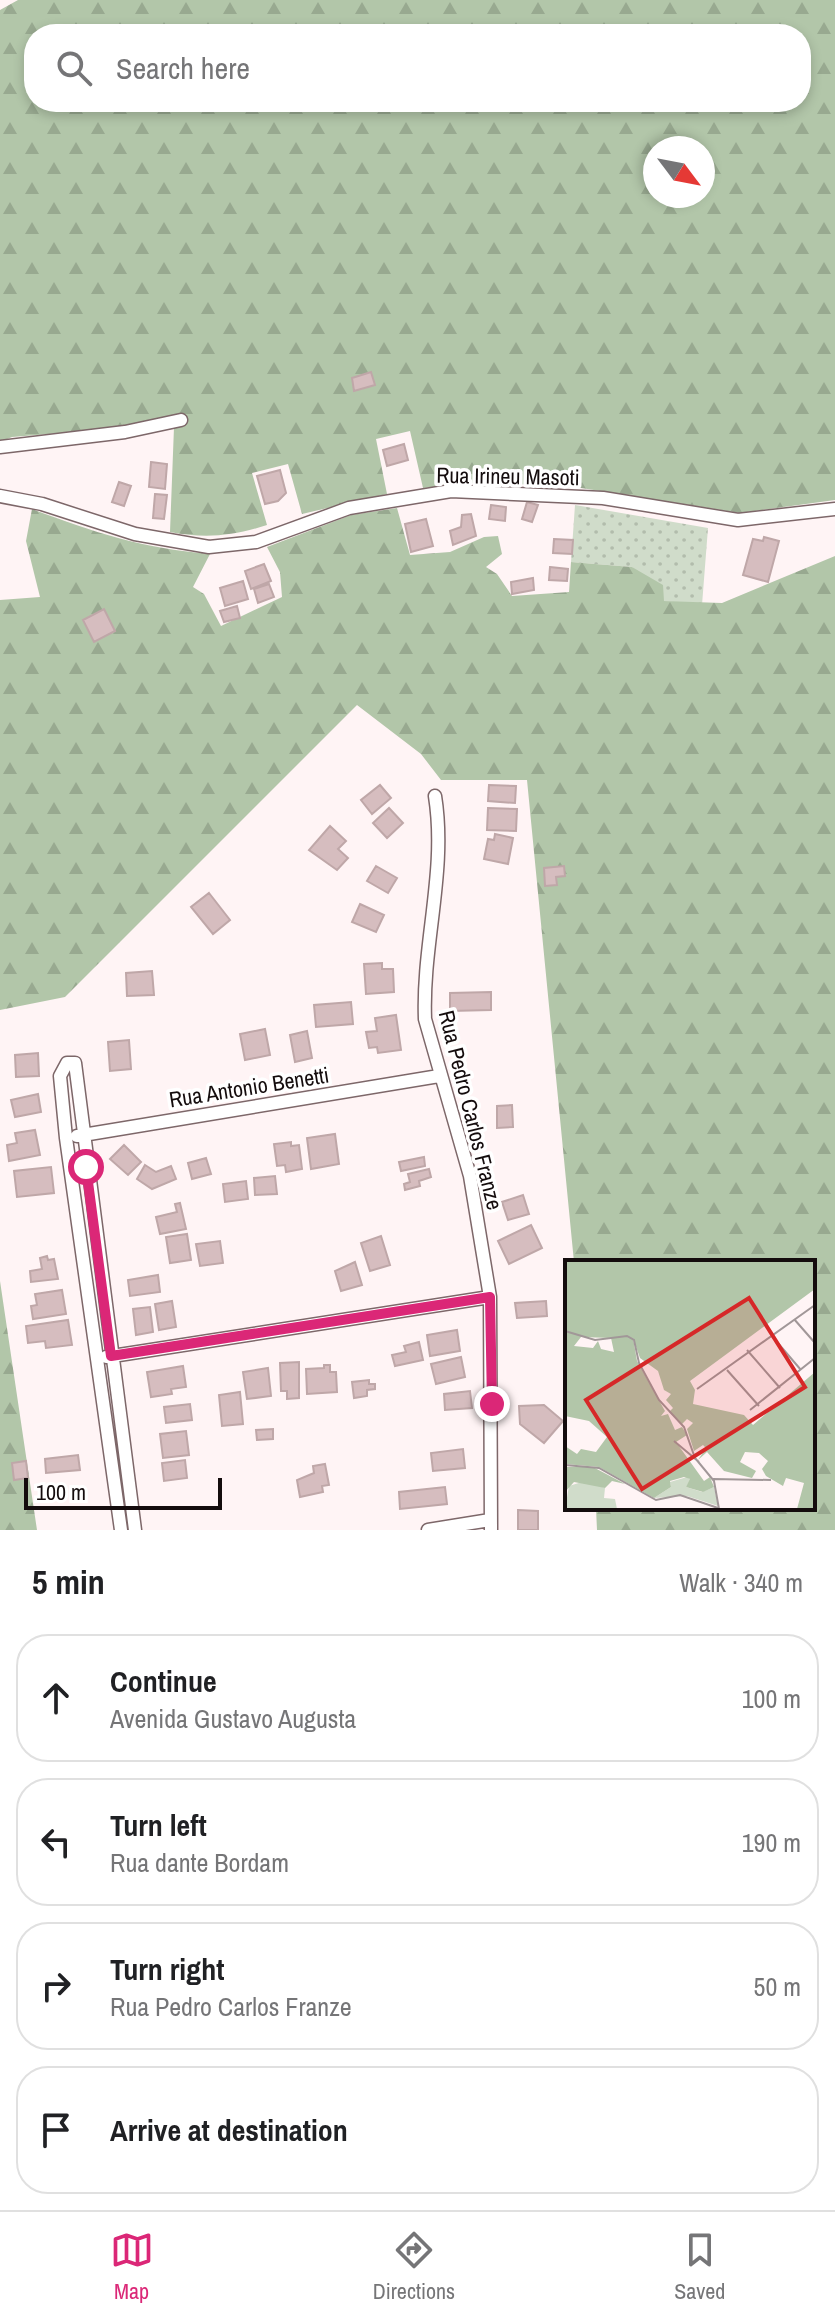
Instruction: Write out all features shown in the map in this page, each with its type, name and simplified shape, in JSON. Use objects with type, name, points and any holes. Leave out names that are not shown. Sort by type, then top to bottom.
[{"type":"street","points":[[0,447],[125,432],[181,420]]},
{"type":"street","name":"Rua Irineu Masoti","points":[[0,496],[42,504],[135,534],[209,547],[256,542],[349,508],[451,491],[603,498],[738,520],[835,509]]},
{"type":"street","name":"Rua Pedro Carlos Franze","points":[[435,796],[441,831],[435,915],[424,994],[425,1019],[470,1176],[490,1297],[490,1525]]},
{"type":"street","points":[[121,1530],[94,1359],[66,1138],[60,1076],[67,1063],[75,1063],[135,1530]]},
{"type":"street","name":"Rua Antonio Benetti","points":[[66,1138],[439,1076]]},
{"type":"street","points":[[94,1359],[490,1297]]},
{"type":"street","points":[[428,1530],[490,1525]]},
{"type":"green space","points":[[18,0],[835,0],[835,500],[740,513],[581,488],[483,482],[423,488],[410,431],[376,439],[387,494],[302,514],[288,464],[252,473],[267,525],[243,532],[208,536],[170,532],[174,427],[184,425],[182,414],[111,429],[12,437],[0,442],[0,10]]},
{"type":"green space","points":[[575,505],[708,528],[702,605],[664,601],[632,567],[571,562]]},
{"type":"green space","points":[[397,508],[410,555],[450,552],[484,537],[498,536],[502,554],[486,567],[497,574],[512,596],[569,592],[571,562],[632,567],[663,585],[664,601],[722,603],[835,556],[835,1530],[597,1530],[596,1510],[815,1510],[815,1260],[574,1260],[527,780],[441,780],[421,754],[357,705],[65,997],[0,1010],[0,600],[40,597],[26,541],[32,509],[119,538],[162,548],[210,554],[193,587],[204,594],[221,626],[282,597],[280,572],[267,547],[351,515]]},
{"type":"green space","points":[[0,1281],[37,1530],[0,1530]]},
{"type":"building","points":[[371,372],[375,385],[354,391],[352,378]]},
{"type":"building","points":[[404,444],[408,460],[387,466],[383,450]]},
{"type":"building","points":[[151,462],[167,464],[165,489],[149,487]]},
{"type":"building","points":[[280,470],[286,493],[278,501],[265,504],[257,476]]},
{"type":"building","points":[[119,482],[131,486],[124,506],[112,502]]},
{"type":"building","points":[[155,494],[167,495],[164,519],[153,518]]},
{"type":"building","points":[[527,502],[538,505],[532,522],[522,519]]},
{"type":"building","points":[[491,505],[506,507],[505,521],[489,519]]},
{"type":"building","points":[[471,514],[476,536],[453,545],[450,531],[461,527],[462,515]]},
{"type":"building","points":[[426,519],[433,546],[411,552],[405,524]]},
{"type":"building","points":[[764,537],[779,541],[768,582],[743,575],[753,539],[763,541]]},
{"type":"building","points":[[554,539],[573,540],[572,554],[553,553]]},
{"type":"building","points":[[264,564],[271,581],[251,589],[245,571]]},
{"type":"building","points":[[550,567],[568,569],[567,581],[549,580]]},
{"type":"building","points":[[533,578],[534,590],[512,594],[511,582]]},
{"type":"building","points":[[243,581],[248,599],[225,606],[220,588]]},
{"type":"building","points":[[269,584],[274,597],[258,603],[254,589]]},
{"type":"building","points":[[237,606],[240,618],[224,622],[220,611]]},
{"type":"building","points":[[104,609],[115,631],[94,642],[83,620]]},
{"type":"building","points":[[380,785],[391,798],[372,814],[361,800]]},
{"type":"building","points":[[489,785],[516,786],[515,803],[488,801]]},
{"type":"building","points":[[389,808],[403,823],[387,838],[373,823]]},
{"type":"building","points":[[488,808],[517,809],[516,831],[487,830]]},
{"type":"building","points":[[330,826],[346,841],[338,849],[348,858],[337,870],[309,850]]},
{"type":"building","points":[[495,834],[513,838],[508,864],[484,859],[488,839],[494,840]]},
{"type":"building","points":[[376,866],[397,878],[388,893],[367,881]]},
{"type":"building","points":[[564,866],[565,876],[556,877],[557,885],[545,886],[544,868]]},
{"type":"building","points":[[209,893],[230,920],[213,934],[191,907]]},
{"type":"building","points":[[360,904],[384,915],[376,932],[352,922]]},
{"type":"building","points":[[382,963],[382,969],[393,969],[394,992],[366,994],[364,964]]},
{"type":"building","points":[[152,971],[154,995],[127,996],[126,973]]},
{"type":"building","points":[[491,992],[491,1010],[450,1011],[450,993]]},
{"type":"building","points":[[351,1002],[353,1024],[316,1027],[314,1005]]},
{"type":"building","points":[[396,1015],[401,1050],[378,1053],[377,1047],[369,1048],[366,1032],[377,1031],[375,1018]]},
{"type":"building","points":[[265,1029],[270,1055],[245,1060],[240,1034]]},
{"type":"building","points":[[307,1031],[312,1058],[295,1062],[290,1035]]},
{"type":"building","points":[[129,1040],[131,1069],[110,1071],[108,1042]]},
{"type":"building","points":[[38,1053],[39,1076],[16,1077],[15,1055]]},
{"type":"building","points":[[38,1094],[41,1112],[15,1117],[11,1100]]},
{"type":"building","points":[[512,1105],[513,1127],[497,1128],[497,1106]]},
{"type":"building","points":[[35,1130],[40,1155],[9,1161],[7,1145],[17,1143],[15,1133]]},
{"type":"building","points":[[335,1134],[339,1164],[311,1169],[307,1138]]},
{"type":"building","points":[[291,1142],[291,1146],[299,1145],[302,1169],[286,1172],[285,1165],[277,1166],[274,1144]]},
{"type":"building","points":[[124,1145],[141,1162],[128,1175],[110,1159]]},
{"type":"building","points":[[424,1157],[425,1166],[401,1171],[399,1162]]},
{"type":"building","points":[[206,1158],[211,1174],[192,1179],[188,1163]]},
{"type":"building","points":[[145,1165],[156,1172],[171,1166],[176,1179],[152,1189],[137,1179]]},
{"type":"building","points":[[51,1167],[54,1193],[17,1197],[14,1171]]},
{"type":"building","points":[[429,1169],[431,1177],[419,1181],[420,1186],[405,1190],[404,1184],[410,1182],[408,1174]]},
{"type":"building","points":[[275,1176],[277,1194],[255,1195],[254,1178]]},
{"type":"building","points":[[246,1181],[248,1199],[225,1202],[223,1184]]},
{"type":"building","points":[[523,1195],[529,1214],[508,1220],[502,1202]]},
{"type":"building","points":[[180,1203],[186,1229],[160,1234],[156,1217],[177,1212],[175,1204]]},
{"type":"building","points":[[531,1225],[542,1248],[509,1264],[498,1241]]},
{"type":"building","points":[[187,1234],[191,1260],[170,1263],[166,1237]]},
{"type":"building","points":[[381,1236],[390,1265],[370,1271],[361,1243]]},
{"type":"building","points":[[220,1241],[223,1263],[200,1266],[196,1244]]},
{"type":"building","points":[[47,1256],[48,1260],[54,1259],[58,1279],[31,1282],[30,1271],[42,1269],[40,1258]]},
{"type":"building","points":[[355,1262],[362,1285],[341,1291],[335,1271]]},
{"type":"building","points":[[158,1275],[160,1292],[130,1296],[128,1280]]},
{"type":"building","points":[[62,1290],[66,1314],[33,1319],[31,1306],[37,1305],[35,1294]]},
{"type":"building","points":[[172,1301],[176,1327],[159,1330],[155,1304]]},
{"type":"building","points":[[546,1301],[547,1316],[517,1318],[515,1303]]},
{"type":"building","points":[[150,1307],[153,1332],[136,1335],[133,1309]]},
{"type":"building","points":[[68,1320],[72,1345],[46,1348],[45,1341],[28,1343],[26,1326]]},
{"type":"building","points":[[457,1330],[460,1351],[430,1356],[427,1335]]},
{"type":"building","points":[[419,1342],[423,1360],[395,1366],[392,1355],[406,1352],[404,1346]]},
{"type":"building","points":[[461,1357],[465,1377],[436,1384],[431,1364]]},
{"type":"building","points":[[299,1362],[299,1398],[287,1399],[287,1391],[281,1391],[280,1363]]},
{"type":"building","points":[[324,1365],[330,1365],[330,1372],[336,1372],[337,1392],[307,1394],[306,1369],[324,1368]]},
{"type":"building","points":[[183,1366],[186,1387],[171,1389],[172,1394],[151,1397],[147,1372]]},
{"type":"building","points":[[268,1368],[271,1396],[247,1399],[243,1372]]},
{"type":"building","points":[[369,1380],[369,1384],[375,1384],[375,1389],[367,1390],[367,1396],[354,1398],[352,1382]]},
{"type":"building","points":[[470,1391],[472,1408],[445,1410],[444,1394]]},
{"type":"building","points":[[240,1392],[243,1424],[222,1426],[219,1395]]},
{"type":"building","points":[[190,1404],[192,1420],[166,1423],[164,1407]]},
{"type":"building","points":[[544,1405],[563,1421],[544,1443],[520,1424],[519,1406]]},
{"type":"building","points":[[273,1429],[273,1439],[257,1440],[256,1430]]},
{"type":"building","points":[[186,1431],[189,1455],[163,1458],[160,1434]]},
{"type":"building","points":[[463,1449],[465,1468],[433,1471],[431,1453]]},
{"type":"building","points":[[78,1455],[80,1470],[46,1473],[45,1459]]},
{"type":"building","points":[[185,1460],[187,1478],[164,1481],[162,1463]]},
{"type":"building","points":[[26,1461],[28,1478],[14,1480],[12,1463]]},
{"type":"building","points":[[325,1464],[329,1485],[322,1486],[323,1492],[300,1497],[297,1480],[314,1473],[313,1466]]},
{"type":"building","points":[[445,1487],[447,1504],[400,1509],[399,1492]]},
{"type":"building","points":[[518,1510],[538,1511],[538,1530],[518,1530]]},
{"type":"route","points":[[86,1167],[111,1356],[490,1297],[492,1404]]}]
